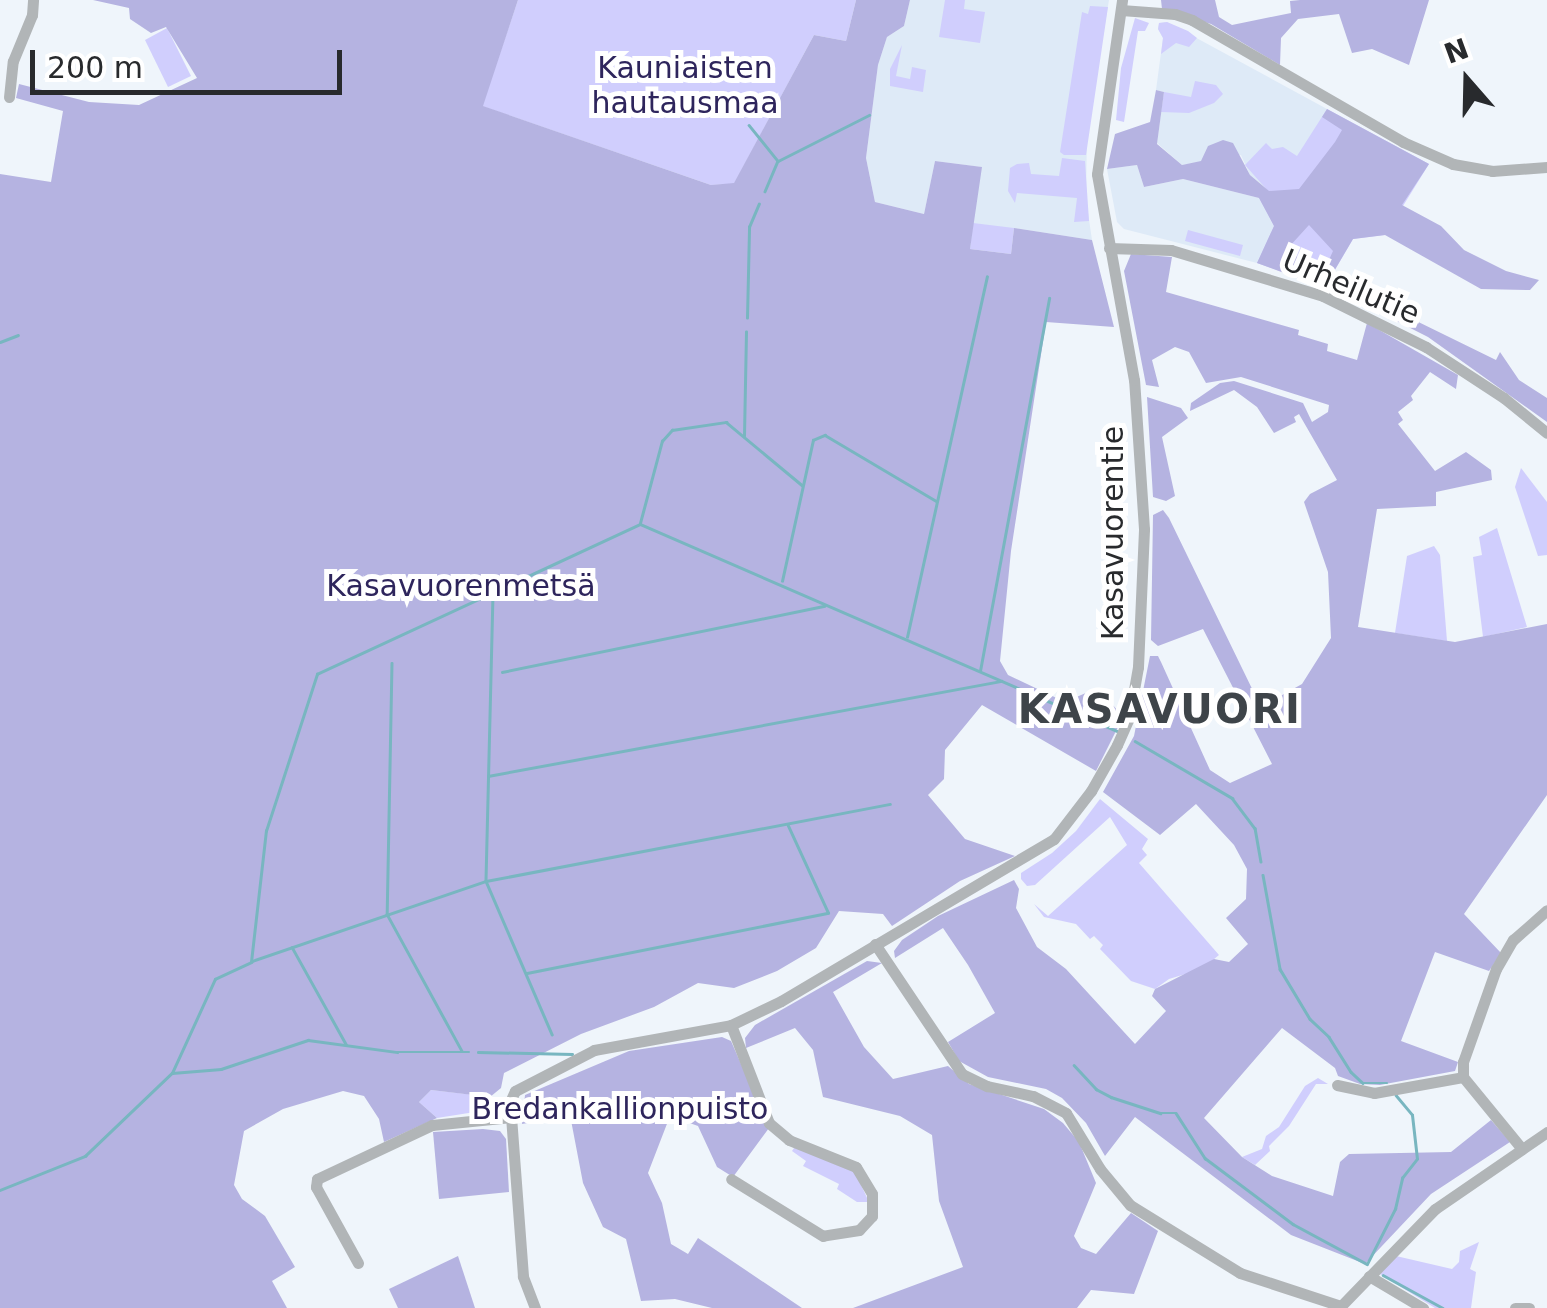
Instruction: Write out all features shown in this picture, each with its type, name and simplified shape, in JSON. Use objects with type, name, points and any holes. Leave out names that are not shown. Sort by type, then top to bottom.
[{"type":"street","points":[[10,97],[14,61],[32,15],[32,0]]},
{"type":"street","points":[[1122,5],[1192,20],[1404,142],[1453,164],[1492,171],[1547,167]]},
{"type":"street","name":"Kasavuorentie","points":[[511,1117],[511,1096],[520,1086],[594,1050],[731,1024],[781,1001],[1054,839],[1091,791],[1129,718],[1138,667],[1142,482],[1134,380],[1098,193],[1098,158],[1122,5]]},
{"type":"street","name":"Urheilutie","points":[[1109,248],[1171,250],[1323,296],[1457,366],[1547,433]]},
{"type":"street","points":[[1462,1077],[1468,1044],[1496,969],[1514,940],[1547,910]]},
{"type":"street","points":[[875,944],[962,1074],[987,1086],[1033,1096],[1066,1114],[1106,1177],[1130,1205],[1240,1273],[1340,1307],[1435,1208],[1547,1132]]},
{"type":"street","points":[[731,1024],[769,1124],[789,1140],[856,1167],[872,1194],[872,1216],[859,1230],[823,1236],[731,1179]]},
{"type":"street","points":[[1338,1085],[1374,1093],[1462,1077]]},
{"type":"street","points":[[1462,1077],[1522,1149]]},
{"type":"street","points":[[358,1263],[316,1187],[317,1179],[432,1125],[511,1117],[523,1276],[535,1308]]},
{"type":"street","points":[[1369,1276],[1423,1308]]},
{"type":"street","points":[[1515,1308],[1530,1308]]},
{"type":"shaded area","points":[[910,0],[1109,0],[1087,133],[1086,199],[1092,240],[1015,228],[969,249],[981,167],[935,161],[924,214],[875,202],[866,158],[878,65],[887,37],[904,26]]},
{"type":"shaded area","points":[[1167,22],[1327,109],[1323,117],[1342,130],[1335,142],[1269,191],[1250,175],[1241,155],[1182,165],[1157,143],[1164,92],[1156,90],[1163,38],[1158,29],[1159,23]]},
{"type":"shaded area","points":[[1137,165],[1144,187],[1183,179],[1259,198],[1274,226],[1257,263],[1124,229],[1117,222],[1107,169]]},
{"type":"green space","name":"Kasavuorenmetsä","points":[[93,0],[518,0],[483,106],[711,185],[734,183],[814,35],[846,41],[856,0],[910,0],[904,26],[887,37],[878,65],[866,158],[875,202],[924,214],[935,161],[982,167],[970,249],[1011,254],[1014,228],[1092,240],[1114,327],[1046,322],[1011,551],[1000,661],[1008,675],[1065,702],[1088,692],[1112,704],[1123,717],[1096,771],[982,705],[945,750],[944,779],[928,795],[965,839],[1015,856],[960,881],[892,926],[883,914],[839,911],[816,948],[777,971],[734,988],[698,983],[654,1007],[581,1034],[504,1073],[501,1088],[490,1097],[431,1090],[419,1102],[437,1118],[384,1142],[379,1119],[364,1096],[343,1091],[283,1109],[244,1131],[234,1185],[242,1199],[265,1216],[295,1267],[272,1281],[287,1308],[0,1308],[0,174],[51,182],[63,111],[16,98],[19,84],[89,102],[139,105],[197,78],[166,27],[151,33],[130,19],[129,8]]},
{"type":"green space","name":"Kauniaisten hautausmaa","points":[[518,0],[856,0],[846,41],[814,35],[734,184],[711,185],[482,106]]},
{"type":"green space","points":[[945,0],[965,0],[964,9],[985,12],[980,43],[939,37]]},
{"type":"green space","points":[[1161,0],[1215,0],[1219,17],[1232,25],[1291,13],[1290,1],[1429,0],[1409,65],[1372,49],[1352,53],[1339,14],[1298,19],[1281,38],[1280,65],[1211,24],[1162,9]]},
{"type":"green space","points":[[1090,6],[1108,7],[1086,155],[1064,155],[1060,152],[1082,12],[1088,14]]},
{"type":"green space","points":[[1135,18],[1149,23],[1145,31],[1138,31],[1124,122],[1116,120],[1121,68]]},
{"type":"green space","points":[[1167,22],[1197,38],[1189,47],[1176,43],[1161,54],[1163,38],[1159,23]]},
{"type":"green space","points":[[167,28],[191,76],[168,87],[145,40]]},
{"type":"green space","points":[[902,45],[896,76],[910,79],[912,67],[926,70],[923,92],[890,86],[890,69]]},
{"type":"green space","points":[[1195,81],[1216,85],[1223,94],[1214,103],[1189,113],[1161,112],[1164,92],[1191,97]]},
{"type":"green space","points":[[1156,90],[1164,92],[1157,144],[1182,165],[1201,161],[1208,146],[1223,140],[1233,143],[1250,175],[1269,191],[1299,189],[1342,130],[1322,117],[1327,109],[1429,164],[1402,205],[1441,226],[1464,250],[1506,271],[1539,280],[1530,290],[1481,289],[1385,235],[1353,239],[1330,278],[1345,286],[1341,294],[1257,263],[1274,226],[1259,198],[1183,179],[1144,187],[1137,165],[1107,169],[1115,134],[1150,122]],"holes":[[[1309,225],[1333,251],[1328,262],[1316,266],[1302,263],[1289,247]]]},
{"type":"green space","points":[[1327,109],[1429,164],[1385,235],[1353,239],[1325,287],[1257,263],[1274,226],[1259,198],[1268,191],[1245,165],[1266,143],[1272,149],[1283,147],[1297,156]]},
{"type":"green space","points":[[1062,158],[1085,161],[1089,221],[1074,222],[1077,198],[1017,193],[1015,203],[1008,191],[1010,168],[1029,163],[1031,174],[1059,176]]},
{"type":"green space","points":[[973,223],[1014,228],[1011,254],[970,249]]},
{"type":"green space","points":[[1188,230],[1243,245],[1240,256],[1185,241]]},
{"type":"green space","points":[[1131,254],[1172,257],[1166,292],[1299,330],[1298,335],[1328,344],[1327,351],[1357,360],[1367,323],[1458,375],[1456,389],[1430,372],[1411,396],[1413,400],[1398,412],[1403,420],[1398,424],[1435,471],[1466,452],[1491,470],[1492,480],[1436,492],[1436,506],[1377,509],[1358,627],[1455,642],[1547,624],[1547,795],[1464,914],[1501,953],[1489,971],[1435,952],[1401,1041],[1458,1062],[1455,1071],[1380,1085],[1360,1084],[1338,1076],[1335,1068],[1282,1028],[1204,1118],[1242,1157],[1272,1176],[1333,1196],[1340,1162],[1349,1154],[1451,1152],[1491,1120],[1510,1142],[1431,1194],[1365,1264],[1291,1235],[1135,1117],[1105,1156],[1086,1123],[1062,1098],[1046,1089],[988,1077],[959,1061],[948,1042],[995,1013],[968,965],[943,928],[895,958],[894,951],[902,940],[938,916],[1014,880],[1019,889],[1016,908],[1037,947],[1066,969],[1135,1044],[1166,1011],[1152,996],[1155,989],[1214,959],[1229,962],[1248,944],[1226,918],[1246,899],[1247,869],[1234,845],[1196,804],[1160,835],[1103,792],[1134,736],[1150,656],[1158,656],[1210,770],[1230,783],[1272,764],[1203,629],[1158,646],[1151,640],[1153,515],[1163,510],[1169,518],[1258,701],[1263,699],[1266,704],[1302,684],[1331,638],[1328,572],[1304,502],[1310,494],[1337,480],[1299,414],[1294,417],[1296,422],[1274,433],[1257,407],[1234,390],[1190,411],[1191,403],[1220,383],[1234,381],[1303,403],[1312,422],[1328,412],[1329,405],[1241,377],[1206,383],[1189,352],[1175,347],[1152,360],[1159,387],[1146,385],[1124,271]]},
{"type":"green space","points":[[1349,288],[1496,360],[1500,352],[1519,380],[1547,398],[1547,422],[1428,337],[1347,296]]},
{"type":"green space","points":[[1147,397],[1181,408],[1188,418],[1162,437],[1175,496],[1166,501],[1153,497]]},
{"type":"green space","points":[[1521,468],[1547,502],[1547,555],[1538,556],[1515,487]]},
{"type":"green space","points":[[1497,528],[1527,627],[1483,637],[1473,557],[1482,555],[1479,537]]},
{"type":"green space","points":[[1434,546],[1440,555],[1447,641],[1395,633],[1407,556]]},
{"type":"green space","points":[[1100,799],[1148,839],[1142,849],[1147,855],[1139,863],[1219,955],[1202,969],[1169,979],[1155,989],[1131,981],[1100,949],[1103,945],[1094,936],[1090,939],[1076,924],[1044,917],[1034,904],[1048,916],[1127,845],[1110,817],[1035,885],[1027,886],[1021,879],[1021,873],[1076,831]]},
{"type":"green space","name":"Bredankallionpuisto","points":[[867,961],[882,963],[833,992],[864,1047],[893,1079],[948,1066],[969,1084],[1044,1109],[1063,1123],[1079,1142],[1096,1183],[1074,1236],[1081,1248],[1096,1254],[1131,1213],[1158,1231],[1134,1294],[1091,1290],[1077,1308],[853,1308],[963,1267],[939,1201],[932,1135],[900,1116],[823,1097],[813,1050],[795,1028],[746,1048],[745,1038],[755,1025]]},
{"type":"green space","name":"Bredankallionpuisto","points":[[722,1037],[731,1041],[769,1128],[733,1177],[717,1167],[698,1126],[670,1116],[648,1173],[662,1203],[671,1244],[688,1254],[698,1238],[802,1308],[712,1308],[675,1299],[641,1301],[626,1239],[603,1227],[583,1183],[570,1115],[522,1124],[525,1095],[629,1051]]},
{"type":"green space","points":[[1318,1078],[1328,1084],[1316,1084],[1289,1126],[1269,1146],[1270,1151],[1255,1165],[1242,1157],[1262,1149],[1266,1136],[1279,1127],[1305,1086]]},
{"type":"green space","points":[[431,1090],[475,1095],[475,1112],[437,1118],[419,1102]]},
{"type":"green space","points":[[500,1131],[506,1139],[509,1192],[439,1199],[433,1132]]},
{"type":"green space","points":[[796,1145],[854,1170],[869,1202],[857,1202],[837,1189],[839,1184],[803,1166],[806,1161],[792,1151]]},
{"type":"green space","points":[[1479,1242],[1470,1269],[1476,1272],[1471,1308],[1435,1308],[1380,1274],[1396,1256],[1452,1269],[1459,1262],[1460,1251]]},
{"type":"green space","points":[[458,1256],[475,1308],[398,1308],[389,1289]]},
{"type":"waterway","points":[[778,161],[869,115]]},
{"type":"waterway","points":[[749,125],[778,161],[765,191]]},
{"type":"waterway","points":[[747,318],[749,227],[759,204]]},
{"type":"waterway","points":[[907,637],[987,277]]},
{"type":"waterway","points":[[980,671],[1049,298]]},
{"type":"waterway","points":[[744,436],[746,332]]},
{"type":"waterway","points":[[0,342],[18,335]]},
{"type":"waterway","points":[[640,523],[662,441],[672,430],[726,422],[802,485]]},
{"type":"waterway","points":[[782,581],[813,440],[825,435],[936,501]]},
{"type":"waterway","points":[[0,1190],[85,1156],[172,1073],[215,979],[251,962],[266,831],[317,674],[640,524],[1117,731]]},
{"type":"waterway","points":[[493,594],[486,881],[552,1034]]},
{"type":"waterway","points":[[502,672],[824,606]]},
{"type":"waterway","points":[[392,663],[387,914],[462,1051]]},
{"type":"waterway","points":[[488,776],[1001,681]]},
{"type":"waterway","points":[[1135,741],[1232,798],[1255,828],[1261,861]]},
{"type":"waterway","points":[[252,961],[486,881],[890,804]]},
{"type":"waterway","points":[[527,973],[828,913],[788,826]]},
{"type":"waterway","points":[[1263,875],[1280,969],[1310,1019],[1329,1037],[1351,1072],[1363,1083],[1387,1083]]},
{"type":"waterway","points":[[292,947],[346,1044]]},
{"type":"waterway","points":[[172,1073],[221,1069],[308,1040],[397,1052],[469,1052]]},
{"type":"waterway","points":[[478,1052],[572,1054]]},
{"type":"waterway","points":[[1074,1065],[1096,1089],[1111,1097],[1160,1113],[1176,1113],[1205,1158],[1293,1224],[1367,1264],[1395,1209],[1402,1178],[1417,1159],[1412,1115],[1396,1096]]},
{"type":"waterway","points":[[1383,1275],[1443,1308]]},
{"type":"district","name":"KASAVUORI","points":[[1160,709]]}]
